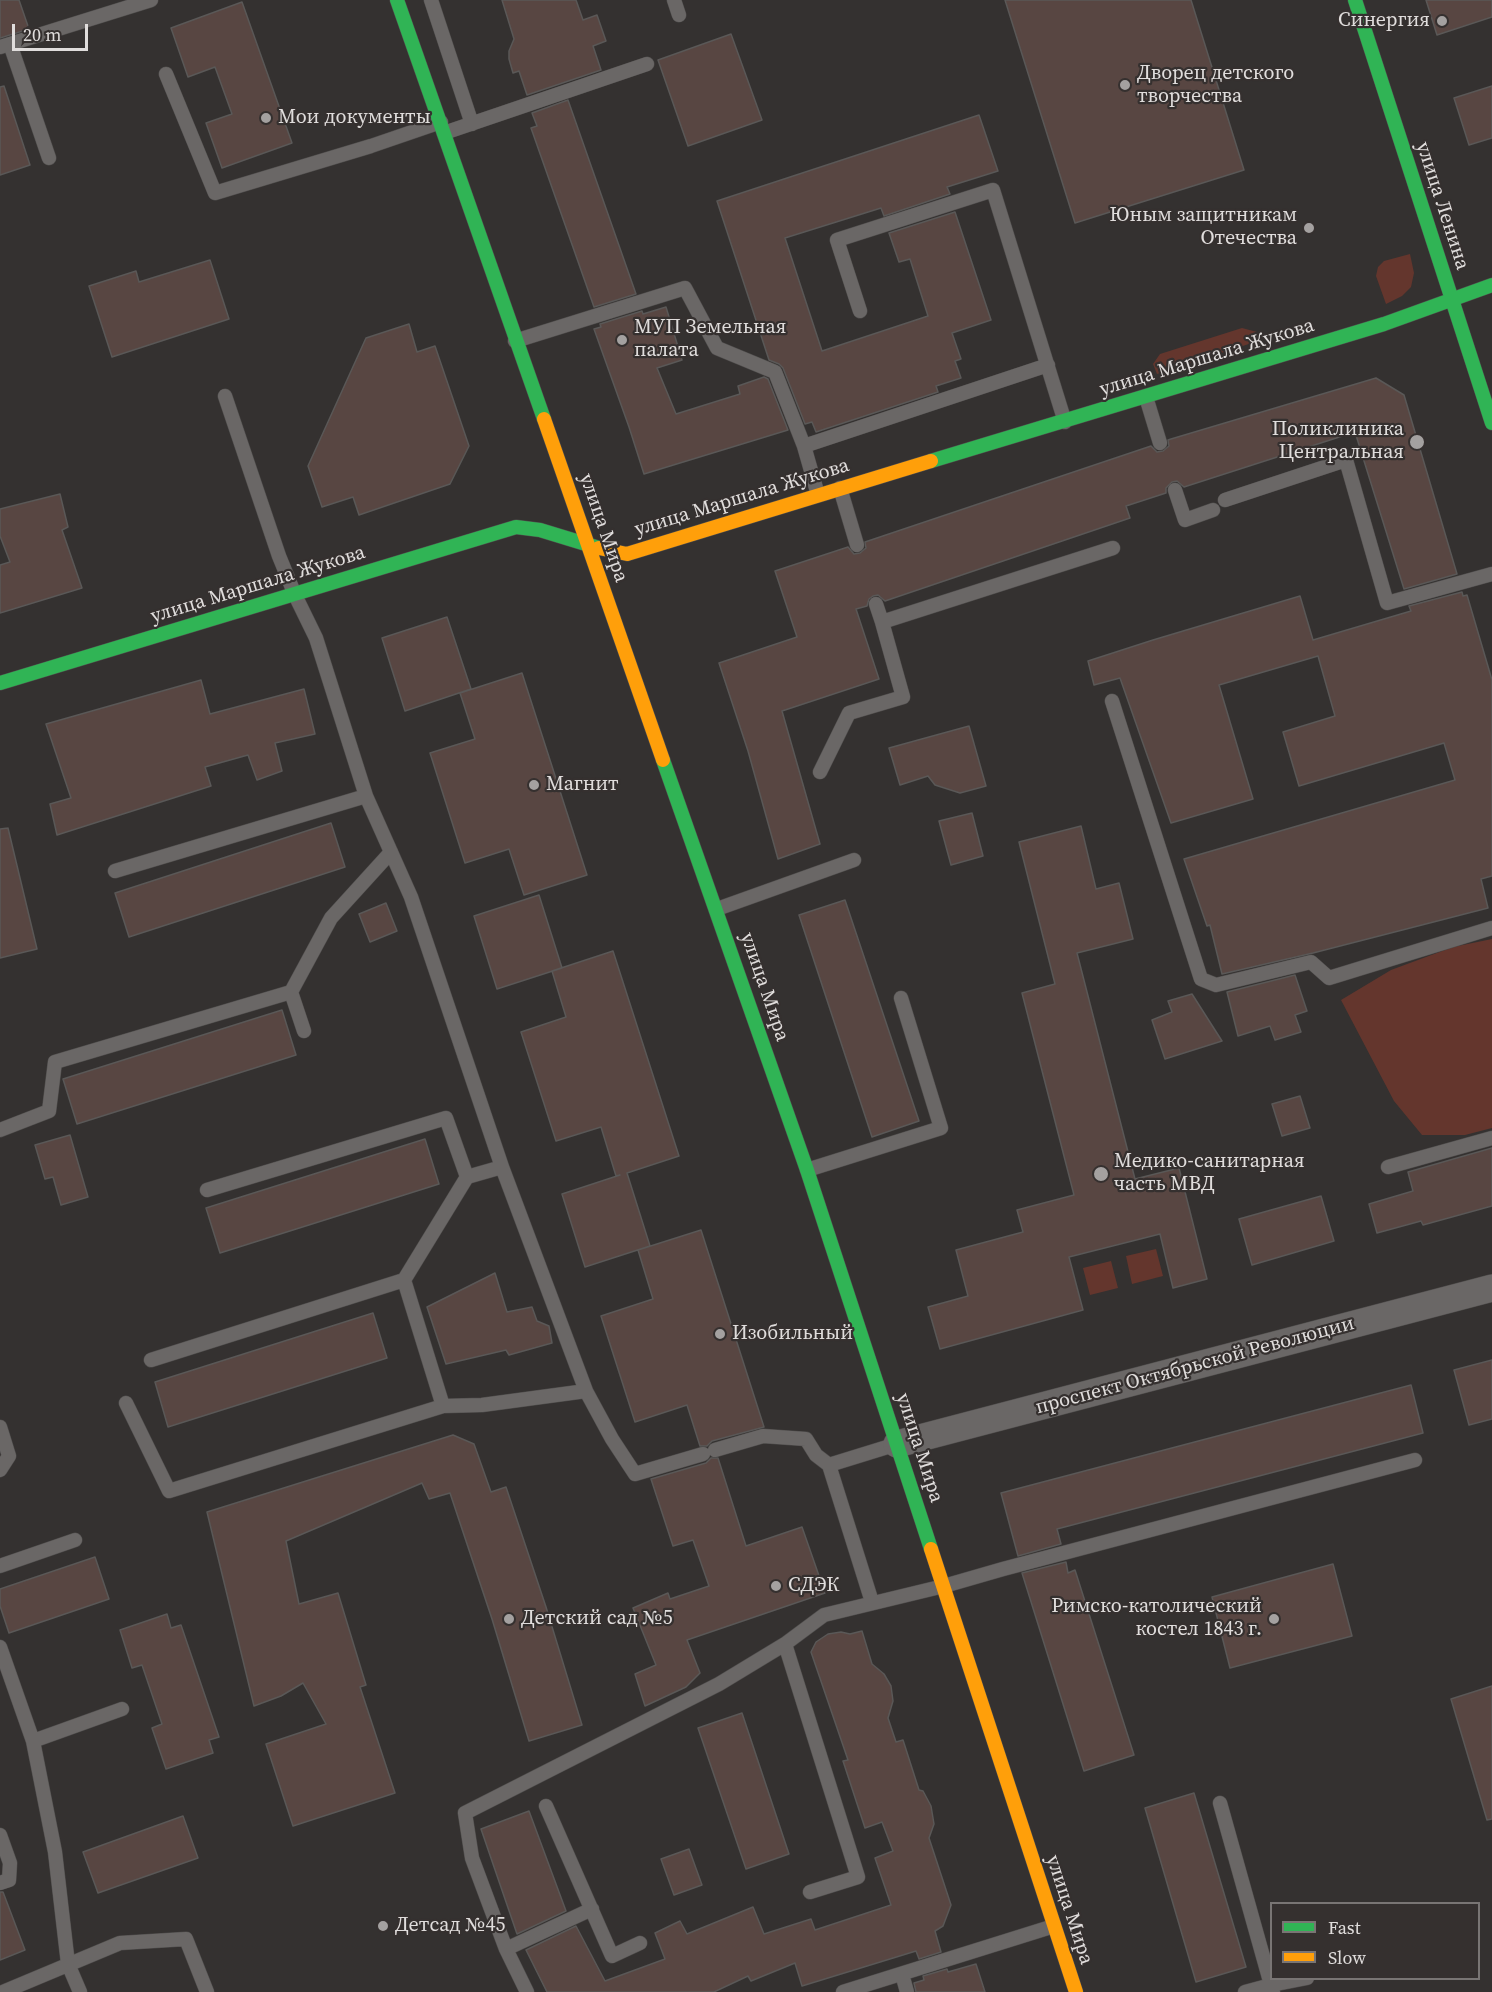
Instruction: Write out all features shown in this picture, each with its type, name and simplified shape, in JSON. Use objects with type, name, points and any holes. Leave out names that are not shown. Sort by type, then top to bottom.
[{"type":"main road","name":"улица Мира","points":[[397,0],[807,1170],[1076,1992]]},
{"type":"main road","name":"улица Ленина","points":[[1355,0],[1492,423]]},
{"type":"main road","name":"улица Маршала Жукова","points":[[0,683],[516,527],[540,530],[627,554],[1372,327],[1492,285]]},
{"type":"street","name":"проспект Октябрьской Революции","points":[[897,1444],[1492,1288]]},
{"type":"lane","points":[[48,158],[5,46],[152,0]]},
{"type":"lane","points":[[431,0],[472,124]]},
{"type":"lane","points":[[674,0],[679,15]]},
{"type":"lane","points":[[166,74],[215,193],[371,146],[442,128],[472,124],[647,64]]},
{"type":"lane","points":[[860,311],[837,240],[993,190],[1065,422]]},
{"type":"lane","points":[[515,341],[685,288],[717,348],[775,372],[804,446],[818,495]]},
{"type":"lane","points":[[804,446],[1048,365]]},
{"type":"lane","points":[[225,396],[279,556],[316,638],[366,796],[411,897],[502,1167],[586,1391],[612,1439],[635,1474],[763,1436],[806,1439],[816,1455],[829,1465],[872,1602]]},
{"type":"lane","points":[[1146,397],[1160,443]]},
{"type":"lane","points":[[1226,500],[1346,460],[1387,603],[1492,574]]},
{"type":"lane","points":[[840,488],[857,545]]},
{"type":"lane","points":[[1175,490],[1185,520],[1213,510]]},
{"type":"lane","points":[[882,622],[1113,548]]},
{"type":"lane","points":[[819,772],[849,713],[903,697],[876,604]]},
{"type":"lane","points":[[1112,700],[1201,979],[1216,985],[1311,962],[1329,978],[1492,928]]},
{"type":"lane","points":[[115,871],[366,796]]},
{"type":"lane","points":[[0,1130],[50,1111],[55,1062],[291,992],[331,918],[391,852]]},
{"type":"lane","points":[[717,909],[854,860]]},
{"type":"lane","points":[[291,992],[304,1031]]},
{"type":"lane","points":[[807,1170],[941,1128],[901,998]]},
{"type":"lane","points":[[207,1190],[446,1118],[467,1177]]},
{"type":"lane","points":[[1388,1167],[1492,1138]]},
{"type":"lane","points":[[150,1360],[404,1280],[467,1177],[502,1167]]},
{"type":"lane","points":[[404,1280],[443,1406]]},
{"type":"lane","points":[[126,1403],[169,1491],[443,1406],[482,1405],[586,1391]]},
{"type":"lane","points":[[0,1427],[9,1456],[0,1470]]},
{"type":"lane","points":[[829,1465],[897,1444]]},
{"type":"lane","points":[[527,1992],[507,1949],[472,1858],[465,1813],[718,1684],[785,1644],[824,1615],[944,1587],[1003,1569],[1415,1460]]},
{"type":"lane","points":[[0,1566],[75,1540]]},
{"type":"lane","points":[[785,1644],[858,1877],[810,1892]]},
{"type":"lane","points":[[0,1647],[33,1741],[56,1852],[68,1964],[80,1992]]},
{"type":"lane","points":[[33,1741],[122,1709]]},
{"type":"lane","points":[[1220,1803],[1272,1988]]},
{"type":"lane","points":[[546,1806],[612,1956],[640,1943]]},
{"type":"lane","points":[[0,1835],[10,1863],[9,1880],[0,1883]]},
{"type":"lane","points":[[507,1949],[592,1909]]},
{"type":"lane","points":[[843,1992],[1054,1926]]},
{"type":"lane","points":[[3,1992],[120,1943],[186,1939],[207,1992]]},
{"type":"lane","points":[[902,1974],[907,1992]]},
{"type":"lane","points":[[1245,1992],[1272,1988],[1300,1980]]},
{"type":"shaded area","points":[[1410,254],[1414,273],[1411,287],[1402,296],[1386,304],[1376,276],[1378,267],[1384,261]]},
{"type":"shaded area","points":[[1242,328],[1257,332],[1261,340],[1157,374],[1153,364],[1160,354]]},
{"type":"shaded area","points":[[1492,939],[1492,1128],[1465,1135],[1422,1135],[1394,1101],[1341,1000],[1391,970],[1453,947]]},
{"type":"shaded area","points":[[1156,1249],[1163,1276],[1132,1284],[1126,1256]]},
{"type":"shaded area","points":[[1111,1261],[1118,1288],[1090,1295],[1083,1268]]},
{"type":"building","points":[[0,0],[19,0],[29,29],[0,38]]},
{"type":"building","points":[[502,0],[576,0],[583,20],[597,15],[606,41],[593,46],[601,70],[527,95],[519,71],[513,73],[509,59],[509,51],[514,39]]},
{"type":"building","name":"Дворец детского творчества","points":[[1005,0],[1191,0],[1244,170],[1075,223]]},
{"type":"building","points":[[1426,0],[1492,0],[1492,17],[1437,35]]},
{"type":"building","points":[[242,2],[292,143],[222,168],[206,123],[232,114],[215,67],[188,77],[171,28]]},
{"type":"building","points":[[731,34],[762,120],[688,146],[658,60]]},
{"type":"building","points":[[4,86],[30,165],[0,175],[0,87]]},
{"type":"building","points":[[1492,86],[1492,138],[1469,145],[1454,98]]},
{"type":"building","points":[[568,100],[636,294],[594,307],[531,128],[537,126],[532,113]]},
{"type":"building","points":[[979,115],[998,171],[947,187],[950,194],[884,216],[881,208],[785,238],[822,351],[928,316],[910,259],[899,262],[889,233],[955,212],[991,320],[952,333],[961,359],[955,361],[961,378],[936,386],[938,392],[816,432],[812,422],[805,424],[783,368],[769,360],[717,201]]},
{"type":"building","points":[[210,260],[229,319],[112,357],[89,286],[136,271],[139,282]]},
{"type":"building","points":[[666,307],[682,360],[657,368],[676,414],[740,394],[738,386],[764,377],[768,379],[788,430],[644,474],[594,329],[601,327],[600,324],[642,311],[643,314]]},
{"type":"building","points":[[409,324],[417,352],[435,346],[469,446],[450,484],[359,515],[353,497],[322,507],[308,466],[366,338]]},
{"type":"building","points":[[1376,378],[1404,395],[1457,574],[1404,589],[1355,432],[1184,487],[1177,481],[1172,482],[1166,488],[1166,493],[1126,506],[1130,518],[885,601],[878,595],[873,596],[869,599],[867,606],[856,609],[879,679],[782,711],[820,844],[778,859],[748,751],[719,663],[797,637],[775,571],[848,547],[854,554],[860,553],[866,548],[865,542],[1151,446],[1157,452],[1163,451],[1169,446],[1168,440],[1171,439]]},
{"type":"building","points":[[60,494],[68,527],[62,530],[82,588],[0,613],[0,565],[10,562],[0,536],[0,509]]},
{"type":"building","points":[[1462,592],[1463,596],[1467,595],[1492,680],[1492,876],[1481,879],[1488,908],[1222,974],[1210,925],[1207,926],[1184,859],[1455,780],[1444,743],[1299,786],[1283,732],[1335,716],[1318,656],[1219,685],[1253,799],[1171,823],[1120,678],[1094,685],[1088,661],[1300,596],[1313,640],[1411,611],[1409,606]]},
{"type":"building","points":[[447,617],[471,689],[405,711],[382,638]]},
{"type":"building","points":[[522,673],[587,875],[524,895],[509,849],[465,863],[430,753],[475,739],[460,693]]},
{"type":"building","points":[[201,680],[210,714],[304,689],[315,734],[275,743],[282,771],[257,780],[248,755],[205,767],[211,786],[57,835],[50,804],[71,798],[46,724]]},
{"type":"building","points":[[969,726],[986,786],[960,793],[935,785],[928,776],[900,785],[889,748]]},
{"type":"building","points":[[972,813],[983,856],[951,865],[939,821]]},
{"type":"building","points":[[331,823],[345,867],[129,937],[115,893]]},
{"type":"building","points":[[1081,826],[1096,889],[1119,883],[1133,939],[1077,953],[1135,1179],[1179,1168],[1207,1279],[1173,1288],[1160,1234],[1069,1257],[1083,1310],[940,1349],[928,1307],[968,1296],[956,1250],[1023,1232],[1017,1210],[1074,1195],[1022,993],[1055,984],[1019,842]]},
{"type":"building","points":[[8,828],[37,949],[0,958],[0,829]]},
{"type":"building","points":[[539,895],[562,968],[497,989],[474,916]]},
{"type":"building","points":[[845,900],[919,1121],[872,1137],[799,915]]},
{"type":"building","points":[[386,903],[397,931],[370,942],[359,914]]},
{"type":"building","points":[[613,951],[679,1156],[627,1173],[650,1246],[585,1267],[562,1194],[620,1175],[616,1176],[601,1127],[556,1141],[521,1032],[566,1017],[552,971]]},
{"type":"building","points":[[1295,975],[1307,1011],[1295,1015],[1301,1032],[1275,1040],[1270,1026],[1238,1036],[1227,992]]},
{"type":"building","points":[[1192,994],[1222,1041],[1165,1059],[1152,1020],[1172,1012],[1168,1001]]},
{"type":"building","points":[[282,1010],[296,1055],[77,1124],[63,1079]]},
{"type":"building","points":[[1300,1096],[1310,1128],[1282,1136],[1272,1104]]},
{"type":"building","points":[[70,1135],[88,1197],[61,1205],[53,1177],[45,1179],[35,1145]]},
{"type":"building","points":[[425,1139],[439,1184],[220,1253],[206,1208]]},
{"type":"building","points":[[1492,1148],[1492,1206],[1423,1225],[1421,1221],[1377,1233],[1369,1204],[1413,1191],[1408,1172]]},
{"type":"building","points":[[1321,1196],[1334,1241],[1252,1265],[1239,1219]]},
{"type":"building","points":[[701,1230],[764,1427],[712,1441],[707,1446],[700,1446],[687,1405],[635,1422],[601,1316],[653,1299],[638,1250]]},
{"type":"building","points":[[495,1273],[507,1312],[532,1307],[537,1321],[549,1326],[552,1343],[509,1355],[506,1350],[446,1364],[427,1307]]},
{"type":"building","points":[[373,1313],[387,1358],[168,1427],[155,1382]]},
{"type":"building","points":[[1492,1360],[1492,1419],[1469,1425],[1454,1370]]},
{"type":"building","points":[[1411,1385],[1423,1433],[1057,1529],[1061,1544],[1018,1556],[1001,1493]]},
{"type":"building","points":[[453,1435],[474,1444],[491,1492],[506,1487],[582,1725],[529,1741],[450,1493],[429,1499],[422,1483],[286,1541],[299,1604],[338,1593],[366,1685],[360,1687],[395,1793],[293,1826],[266,1744],[326,1724],[303,1683],[281,1696],[254,1706],[207,1512]]},
{"type":"building","points":[[711,1458],[718,1458],[746,1546],[802,1527],[825,1593],[687,1640],[700,1673],[686,1687],[645,1706],[635,1674],[656,1665],[633,1608],[668,1593],[670,1599],[709,1586],[693,1540],[673,1546],[651,1479],[706,1463]]},
{"type":"building","points":[[95,1557],[109,1599],[9,1633],[0,1606],[0,1589]]},
{"type":"building","points":[[1066,1562],[1068,1573],[1075,1570],[1134,1755],[1084,1771],[1022,1573]]},
{"type":"building","points":[[1333,1564],[1352,1636],[1230,1668],[1212,1597]]},
{"type":"building","points":[[167,1614],[171,1628],[181,1625],[219,1737],[209,1740],[213,1753],[166,1769],[152,1728],[162,1724],[142,1665],[132,1668],[120,1630]]},
{"type":"building","points":[[862,1631],[872,1664],[884,1674],[891,1686],[893,1701],[888,1718],[896,1742],[903,1740],[919,1790],[923,1791],[931,1806],[934,1824],[929,1838],[951,1905],[943,1926],[935,1931],[941,1952],[919,1959],[916,1951],[802,1986],[795,1963],[751,1981],[748,1976],[714,1992],[547,1992],[526,1950],[576,1926],[605,1981],[665,1959],[655,1933],[680,1921],[687,1934],[753,1907],[764,1934],[811,1919],[815,1930],[891,1905],[875,1858],[893,1851],[882,1822],[865,1828],[843,1761],[848,1760],[811,1652],[816,1642],[828,1634],[841,1632],[850,1634]]},
{"type":"building","points":[[1492,1686],[1492,1819],[1487,1820],[1451,1699]]},
{"type":"building","points":[[742,1713],[789,1854],[746,1869],[698,1728]]},
{"type":"building","points":[[1194,1793],[1246,1967],[1196,1982],[1145,1808]]},
{"type":"building","points":[[529,1811],[566,1911],[517,1934],[481,1829]]},
{"type":"building","points":[[183,1816],[198,1858],[98,1893],[83,1852]]},
{"type":"building","points":[[689,1849],[702,1885],[674,1895],[661,1859]]},
{"type":"building","points":[[0,1892],[3,1892],[25,1950],[0,1960]]},
{"type":"building","points":[[976,1964],[985,1992],[916,1992],[914,1983],[924,1980],[923,1976]]},
{"type":"traffic: fast","points":[[397,0],[544,419]]},
{"type":"traffic: fast","points":[[1355,0],[1492,423]]},
{"type":"traffic: fast","points":[[931,461],[1384,324],[1492,285]]},
{"type":"traffic: fast","points":[[0,683],[516,527],[540,530],[599,548]]},
{"type":"traffic: fast","points":[[663,760],[807,1170],[931,1549]]},
{"type":"traffic: slow","points":[[544,419],[663,760]]},
{"type":"traffic: slow","points":[[599,548],[627,554],[931,461]]},
{"type":"traffic: slow","points":[[931,1549],[1076,1992]]},
{"type":"place","name":"Синергия","points":[[1442,21]]},
{"type":"place","name":"Дворец детского творчества","points":[[1125,85]]},
{"type":"place","name":"Мои документы","points":[[266,118]]},
{"type":"place","name":"Юным защитникам Отечества","points":[[1309,228]]},
{"type":"place","name":"МУП Земельная палата","points":[[622,340]]},
{"type":"place","name":"Поликлиника Центральная","points":[[1417,442]]},
{"type":"place","name":"Магнит","points":[[534,785]]},
{"type":"place","name":"Медико-санитарная часть МВД","points":[[1101,1174]]},
{"type":"place","name":"Изобильный","points":[[720,1334]]},
{"type":"place","name":"СДЭК","points":[[776,1586]]},
{"type":"place","name":"Детский сад №5","points":[[509,1619]]},
{"type":"place","name":"Римско-католический костел 1843 г.","points":[[1274,1619]]},
{"type":"place","name":"Детсад №45","points":[[383,1926]]}]
